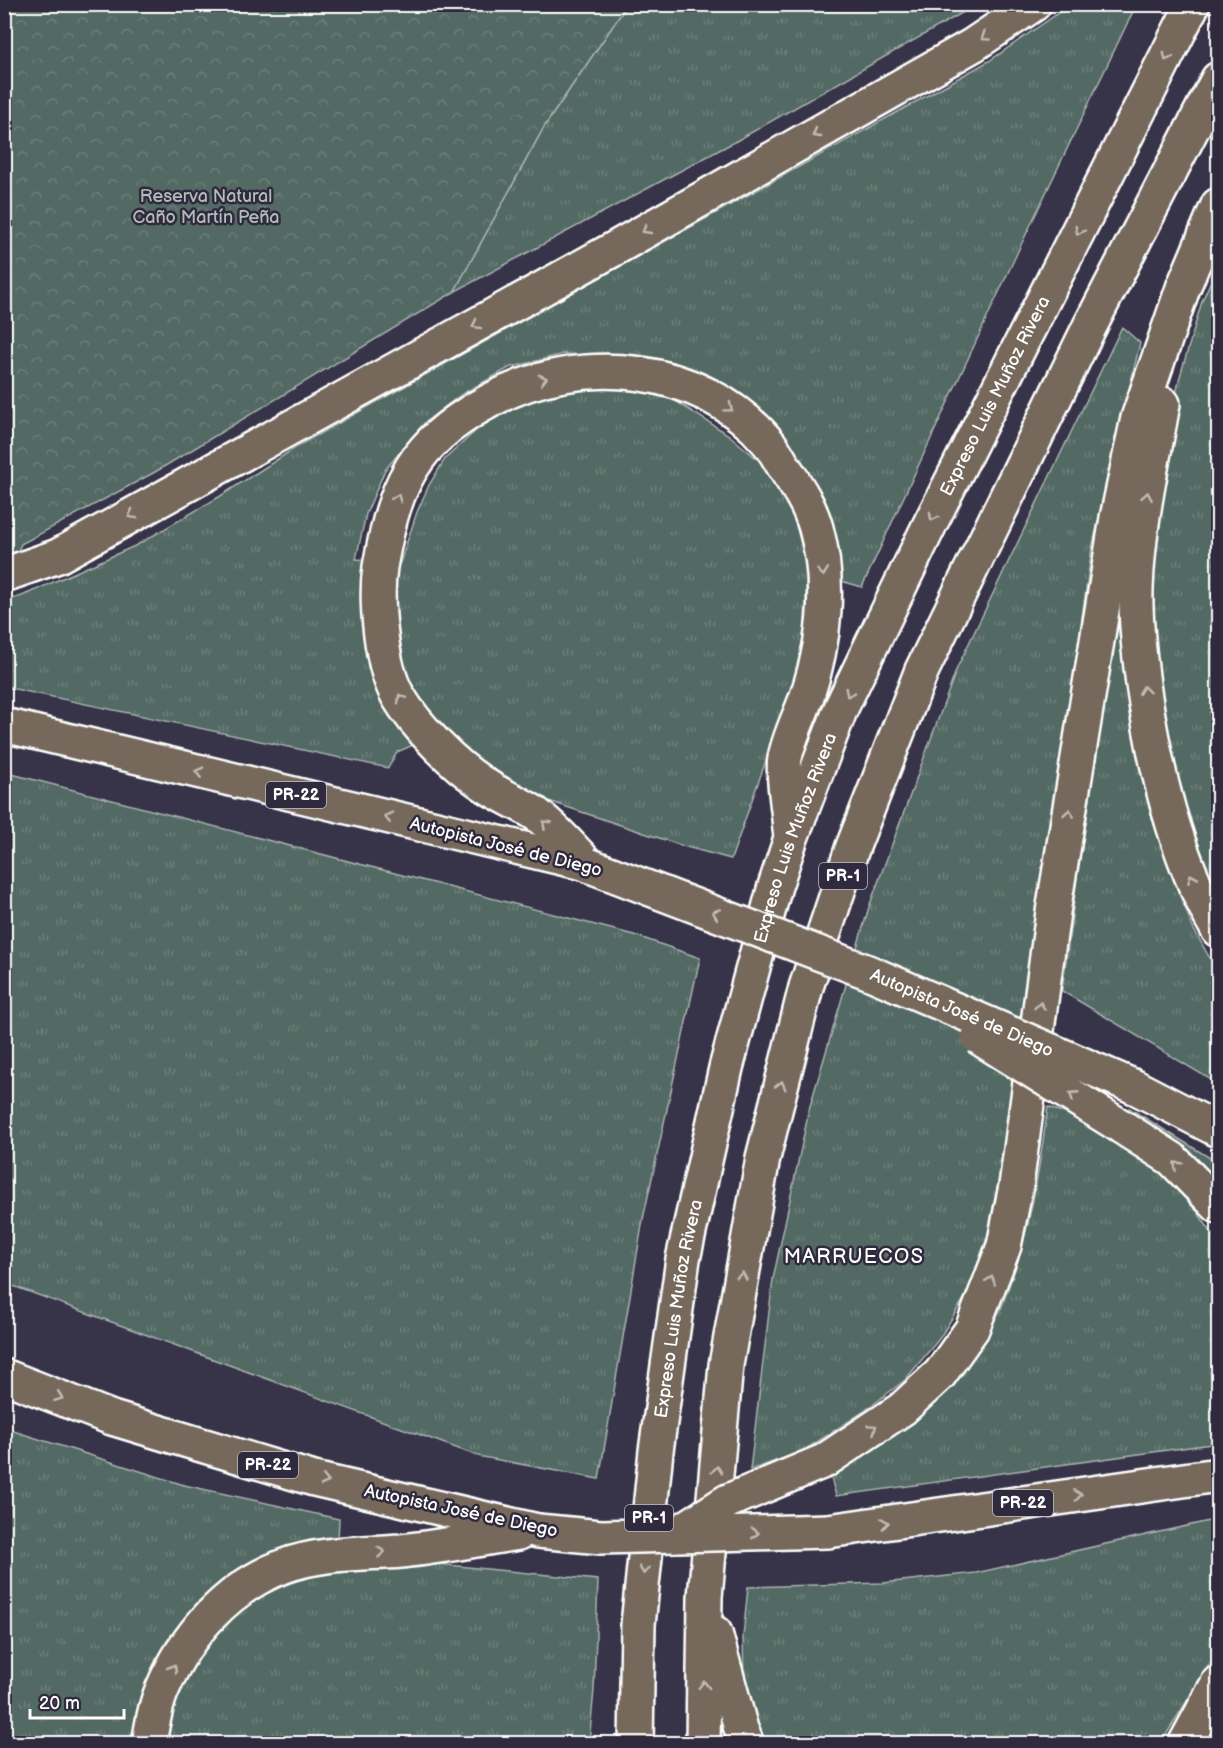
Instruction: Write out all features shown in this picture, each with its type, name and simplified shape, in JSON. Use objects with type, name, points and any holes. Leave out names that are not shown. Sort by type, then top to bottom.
[{"type":"highway","points":[[4,575],[58,556],[612,250],[973,45],[1034,4]]},
{"type":"highway","name":"Expreso Luis Muñoz Rivera","points":[[636,1728],[638,1625],[656,1451],[683,1259],[726,1068],[791,838],[841,708],[911,563],[1193,4]]},
{"type":"highway","name":"PR-1","points":[[703,1743],[705,1597],[726,1365],[763,1158],[806,987],[852,849],[922,670],[1089,328],[1218,79]]},
{"type":"highway","points":[[675,1535],[728,1501],[824,1461],[902,1409],[939,1374],[972,1329],[1004,1246],[1016,1186],[1053,912],[1117,518],[1138,418],[1183,288],[1218,205]]},
{"type":"highway","points":[[1183,288],[1143,517],[1136,590],[1139,643],[1149,727],[1169,811],[1188,869],[1218,930]]},
{"type":"highway","points":[[588,865],[537,814],[483,784],[463,768],[413,718],[396,693],[381,637],[378,579],[390,516],[402,484],[420,455],[470,411],[500,395],[530,382],[578,371],[652,375],[690,386],[719,400],[768,442],[802,494],[816,526],[825,583],[822,634],[809,691],[784,759],[791,838]]},
{"type":"highway","name":"Autopista José de Diego","points":[[4,725],[588,865],[868,972],[1135,1087],[1218,1130]]},
{"type":"highway","points":[[868,972],[1049,1080],[1172,1159],[1218,1206]]},
{"type":"highway","name":"Autopista José de Diego","points":[[4,1376],[112,1418],[314,1479],[538,1530],[601,1537],[828,1531],[1218,1475]]},
{"type":"highway","points":[[149,1743],[161,1691],[193,1635],[217,1608],[240,1588],[260,1576],[284,1566],[323,1556],[403,1551],[538,1530]]},
{"type":"highway","points":[[705,1597],[741,1729],[747,1743]]},
{"type":"highway","points":[[1185,1743],[1218,1683]]},
{"type":"highway","points":[[615,1743],[618,1733],[636,1728]]},
{"type":"green space","name":"Reserva Natural Caño Martín Peña","points":[[5,5],[627,5],[544,127],[454,292],[155,472],[21,544],[5,582]]},
{"type":"green space","points":[[627,5],[976,5],[738,140],[454,292],[544,127]]},
{"type":"green space","points":[[1070,5],[1136,5],[1019,249],[862,587],[838,580],[713,382],[673,364],[612,356],[563,354],[509,368],[462,394],[425,422],[385,470],[366,514],[356,559],[400,563],[417,512],[429,485],[445,459],[481,426],[528,401],[581,389],[628,388],[674,400],[729,435],[763,464],[791,508],[807,565],[805,626],[796,676],[731,859],[683,846],[528,794],[482,768],[445,731],[397,752],[388,768],[5,687],[5,601],[22,596],[137,545],[219,497],[303,443],[989,61]]},
{"type":"green space","points":[[1218,265],[1218,907],[1181,810],[1162,725],[1155,639],[1152,547],[1157,491],[1179,380],[1202,301]]},
{"type":"green space","points":[[1122,327],[1140,343],[1092,548],[1004,1154],[987,1237],[967,1294],[939,1339],[905,1380],[863,1412],[803,1451],[750,1470],[773,1279],[810,1106],[869,907],[957,668]]},
{"type":"green space","points":[[1121,623],[1129,704],[1141,770],[1167,862],[1193,928],[1218,973],[1218,1084],[1062,991],[1111,624]]},
{"type":"green space","points":[[4,772],[634,935],[700,958],[643,1219],[599,1479],[478,1456],[5,1283]]},
{"type":"green space","points":[[1048,1107],[1099,1126],[1144,1156],[1196,1210],[1218,1242],[1218,1443],[836,1496],[831,1478],[879,1444],[944,1388],[963,1367],[998,1315],[1023,1244]]},
{"type":"green space","points":[[1129,1108],[1218,1163],[1218,1180],[1188,1154],[1128,1114]]},
{"type":"green space","points":[[4,1428],[184,1485],[339,1519],[338,1539],[310,1540],[320,1571],[418,1562],[598,1580],[594,1690],[589,1743],[15,1743],[4,1725]]},
{"type":"green space","points":[[1218,1519],[1218,1650],[1161,1743],[757,1743],[744,1683],[743,1637],[748,1587],[883,1583],[976,1573]]},
{"type":"district","name":"MARRUECOS","points":[[854,1257]]}]
